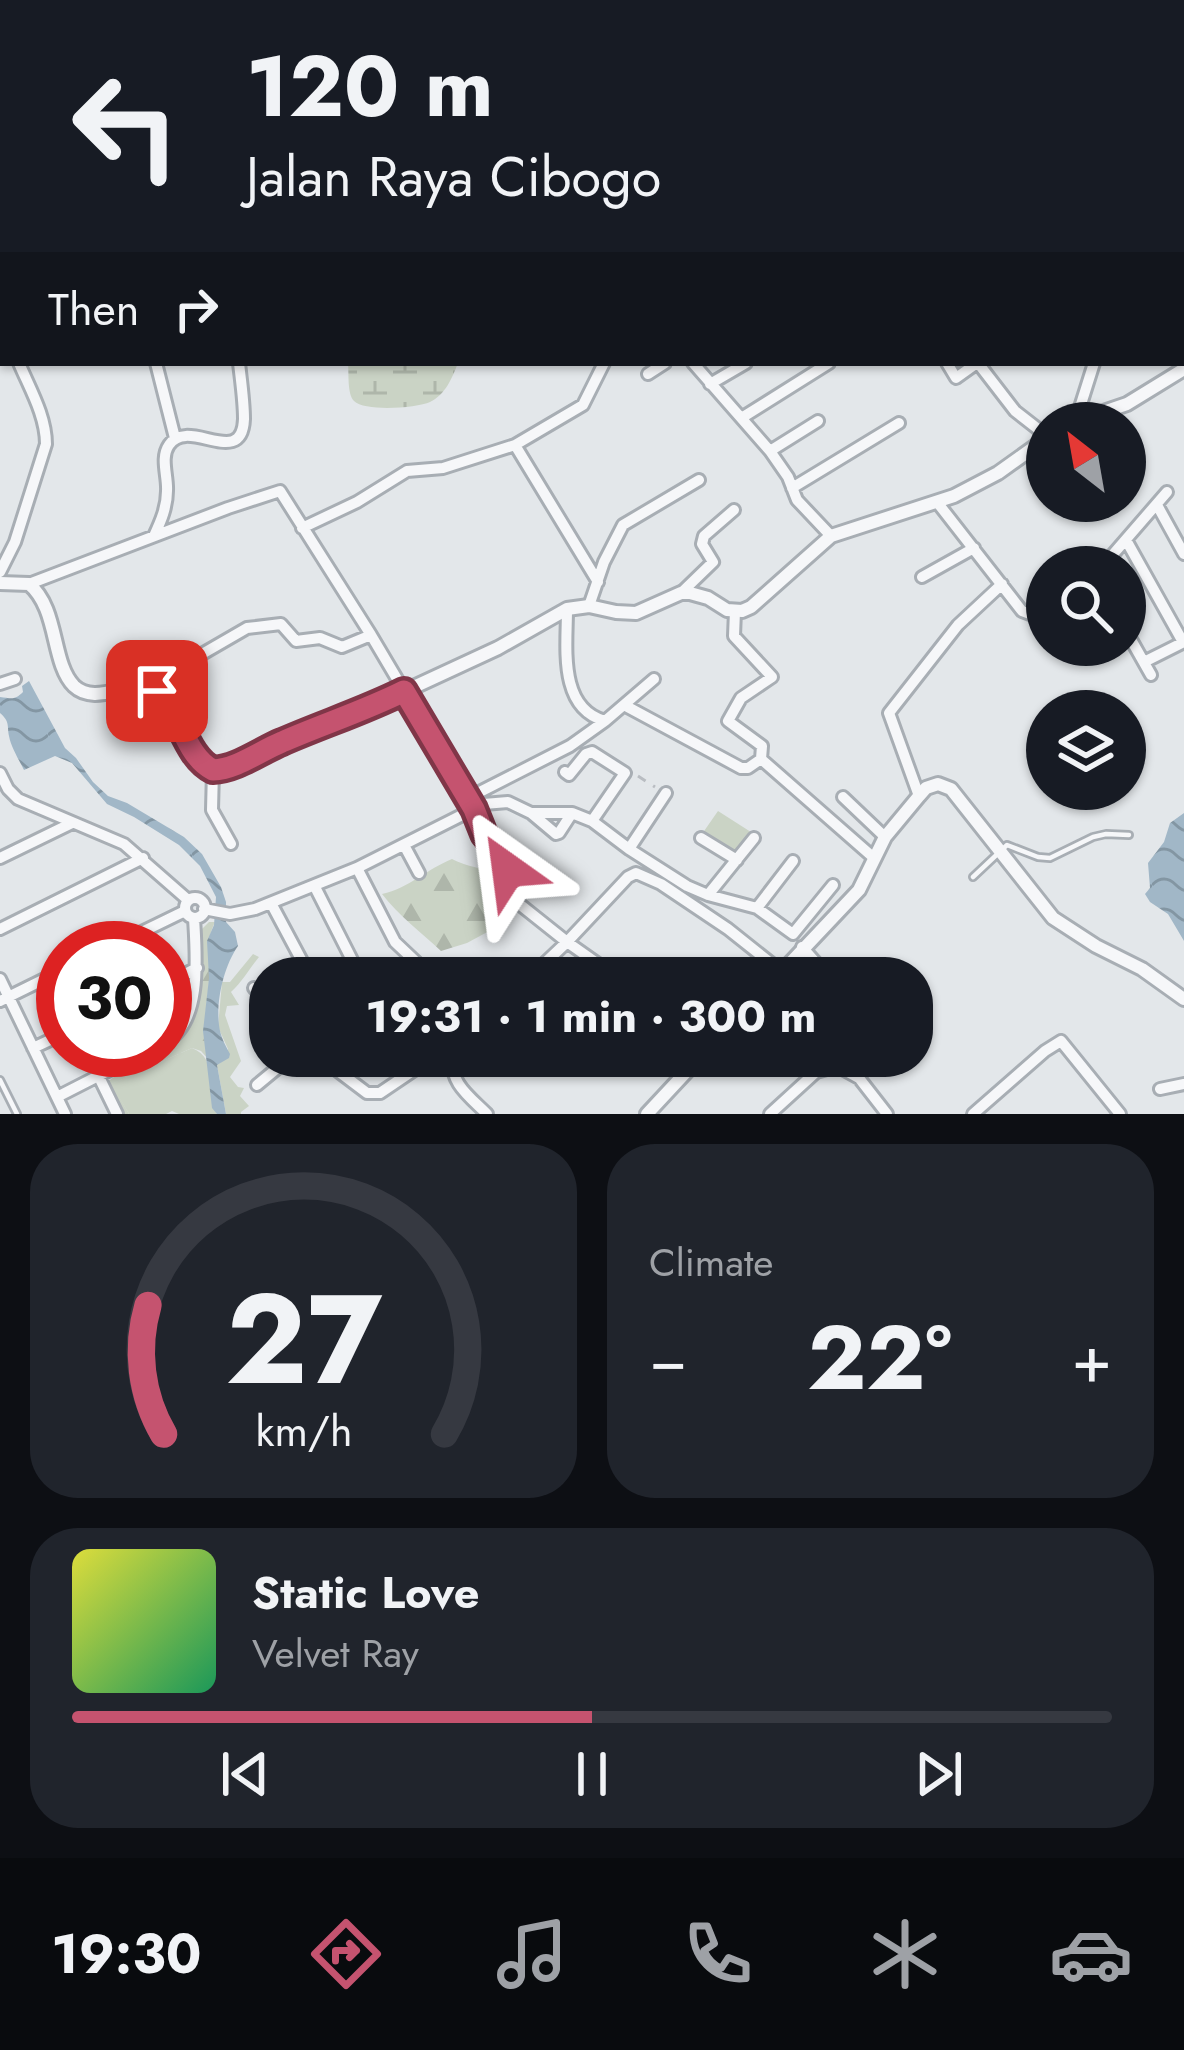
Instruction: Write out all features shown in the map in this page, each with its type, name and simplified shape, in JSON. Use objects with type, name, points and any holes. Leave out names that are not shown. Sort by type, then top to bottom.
[{"type":"street","points":[[0,572],[15,542],[46,444],[46,431],[20,366]]},
{"type":"street","points":[[157,366],[175,438]]},
{"type":"street","points":[[154,536],[166,500],[166,449],[175,438],[195,435],[224,444],[241,433],[239,366]]},
{"type":"street","points":[[302,528],[407,471],[443,469],[515,445],[583,405],[603,366]]},
{"type":"street","points":[[648,374],[660,366]]},
{"type":"street","points":[[695,366],[743,417],[788,477],[800,505],[831,536]]},
{"type":"street","points":[[710,384],[741,366]]},
{"type":"street","points":[[743,417],[824,366]]},
{"type":"street","points":[[949,366],[956,378],[973,366]]},
{"type":"street","points":[[979,366],[1026,419]]},
{"type":"street","points":[[1081,402],[1093,366]]},
{"type":"street","points":[[1130,402],[1184,369]]},
{"type":"street","points":[[770,451],[818,422]]},
{"type":"street","points":[[791,488],[899,423]]},
{"type":"street","points":[[515,445],[598,582]]},
{"type":"street","points":[[680,593],[699,594],[727,610],[751,607],[831,536],[937,502],[998,472],[1026,452]]},
{"type":"street","points":[[589,606],[623,525],[699,481]]},
{"type":"street","points":[[0,583],[28,584],[280,491],[371,634],[484,834],[508,866],[503,891],[588,957]]},
{"type":"street","points":[[1121,546],[1167,493]]},
{"type":"street","points":[[937,502],[1026,612]]},
{"type":"street","points":[[1157,505],[1184,554]]},
{"type":"street","points":[[145,687],[162,695],[201,763],[213,770],[229,768],[498,648],[567,609],[589,606],[636,613],[680,593],[713,562],[702,544],[704,536],[734,510]]},
{"type":"street","points":[[1170,528],[1184,520]]},
{"type":"street","points":[[1126,540],[1183,642],[1146,661]]},
{"type":"street","points":[[922,577],[974,548]]},
{"type":"street","points":[[28,584],[44,603],[65,670],[74,686],[86,693],[145,687],[247,628],[281,624],[296,641],[320,638],[342,647],[371,634]]},
{"type":"street","points":[[919,796],[890,719],[892,706],[958,625],[1002,584]]},
{"type":"street","points":[[567,609],[568,677],[583,710],[605,721]]},
{"type":"street","points":[[734,611],[734,636],[772,677],[741,698],[728,721],[762,746],[761,759]]},
{"type":"street","points":[[1146,666],[1151,675]]},
{"type":"street","points":[[0,684],[16,679]]},
{"type":"street","points":[[169,921],[193,910],[242,914],[357,868],[570,746],[653,680]]},
{"type":"street","points":[[624,705],[741,768],[761,759]]},
{"type":"street","points":[[565,772],[569,775],[592,752],[625,773],[592,821]]},
{"type":"street","points":[[761,759],[874,858]]},
{"type":"street","points":[[213,770],[212,810],[231,844]]},
{"type":"street","points":[[0,773],[4,791],[108,836],[143,858],[193,910],[197,968],[192,990]]},
{"type":"street","points":[[794,957],[859,890],[885,837],[926,788],[938,784],[951,789],[1053,918],[1184,999]]},
{"type":"street","points":[[629,849],[666,794]]},
{"type":"street","points":[[843,797],[885,837]]},
{"type":"street","points":[[471,804],[508,802],[531,813],[556,834],[572,813]]},
{"type":"street","points":[[531,813],[572,813],[592,821],[667,874],[708,895],[758,908],[793,934],[832,885]]},
{"type":"street","points":[[0,858],[72,823]]},
{"type":"street","points":[[701,838],[737,860]]},
{"type":"street","points":[[708,895],[754,838]]},
{"type":"street","points":[[404,844],[419,873]]},
{"type":"street","points":[[0,929],[143,858]]},
{"type":"street","points":[[758,908],[793,862]]},
{"type":"street","points":[[357,868],[395,942],[411,957]]},
{"type":"street","points":[[551,957],[636,873],[661,884],[728,929],[759,957]]},
{"type":"street","points":[[315,887],[350,957]]},
{"type":"street","points":[[272,903],[300,957]]},
{"type":"street","points":[[802,947],[811,957]]},
{"type":"street","points":[[192,970],[197,968]]},
{"type":"street","points":[[0,979],[4,999],[65,1114]]},
{"type":"street","points":[[4,999],[36,983]]},
{"type":"street","points":[[973,1114],[1061,1041],[1120,1114]]},
{"type":"street","points":[[57,1097],[94,1077]]},
{"type":"street","points":[[99,1077],[117,1114]]},
{"type":"street","points":[[257,1085],[267,1077]]},
{"type":"street","points":[[346,1077],[373,1094],[404,1077]]},
{"type":"street","points":[[453,1077],[487,1114]]},
{"type":"street","points":[[646,1114],[681,1077]]},
{"type":"street","points":[[770,1114],[811,1077]]},
{"type":"street","points":[[854,1077],[886,1114]]},
{"type":"street","points":[[1160,1089],[1184,1084]]},
{"type":"lane","points":[[973,877],[1000,849],[1011,845],[1050,857],[1093,837],[1129,836]]},
{"type":"lane","points":[[0,1080],[16,1114]]},
{"type":"path","points":[[625,773],[632,772],[666,794]]},
{"type":"green space","points":[[348,366],[457,366],[436,399],[423,404],[369,407],[354,401]]},
{"type":"green space","points":[[718,811],[754,834],[736,854],[702,834]]},
{"type":"green space","points":[[452,859],[499,874],[524,897],[509,909],[504,923],[441,951],[382,894]]},
{"type":"green space","points":[[215,922],[209,944],[205,1020],[209,1060],[192,1048],[192,1015],[202,971],[201,930]]},
{"type":"green space","points":[[249,959],[249,970],[231,992],[239,1005],[227,1006],[225,1015],[241,1061],[230,1077],[244,1088],[240,1096],[249,1106],[241,1114],[226,1114],[217,1065],[228,1049],[218,1027],[222,982],[230,982]]},
{"type":"green space","points":[[192,1048],[206,1060],[217,1114],[129,1114],[111,1084],[127,1077],[192,1077]]},
{"type":"green space","points":[[128,1077],[112,1084],[129,1114],[120,1114],[105,1084]]},
{"type":"water","points":[[29,681],[65,748],[93,782],[108,796],[184,837],[202,854],[221,887],[226,922],[238,946],[225,973],[219,1005],[220,1029],[230,1054],[217,1065],[226,1114],[212,1108],[203,1031],[209,978],[207,941],[214,925],[216,897],[200,866],[179,845],[107,804],[72,763],[55,756],[24,770],[0,713],[0,697],[17,697]]},
{"type":"water","points":[[1184,813],[1184,941],[1168,914],[1145,894],[1150,888],[1148,863],[1164,842],[1170,823]]},
{"type":"route","points":[[157,691],[201,763],[221,770],[404,691],[508,870]]}]
